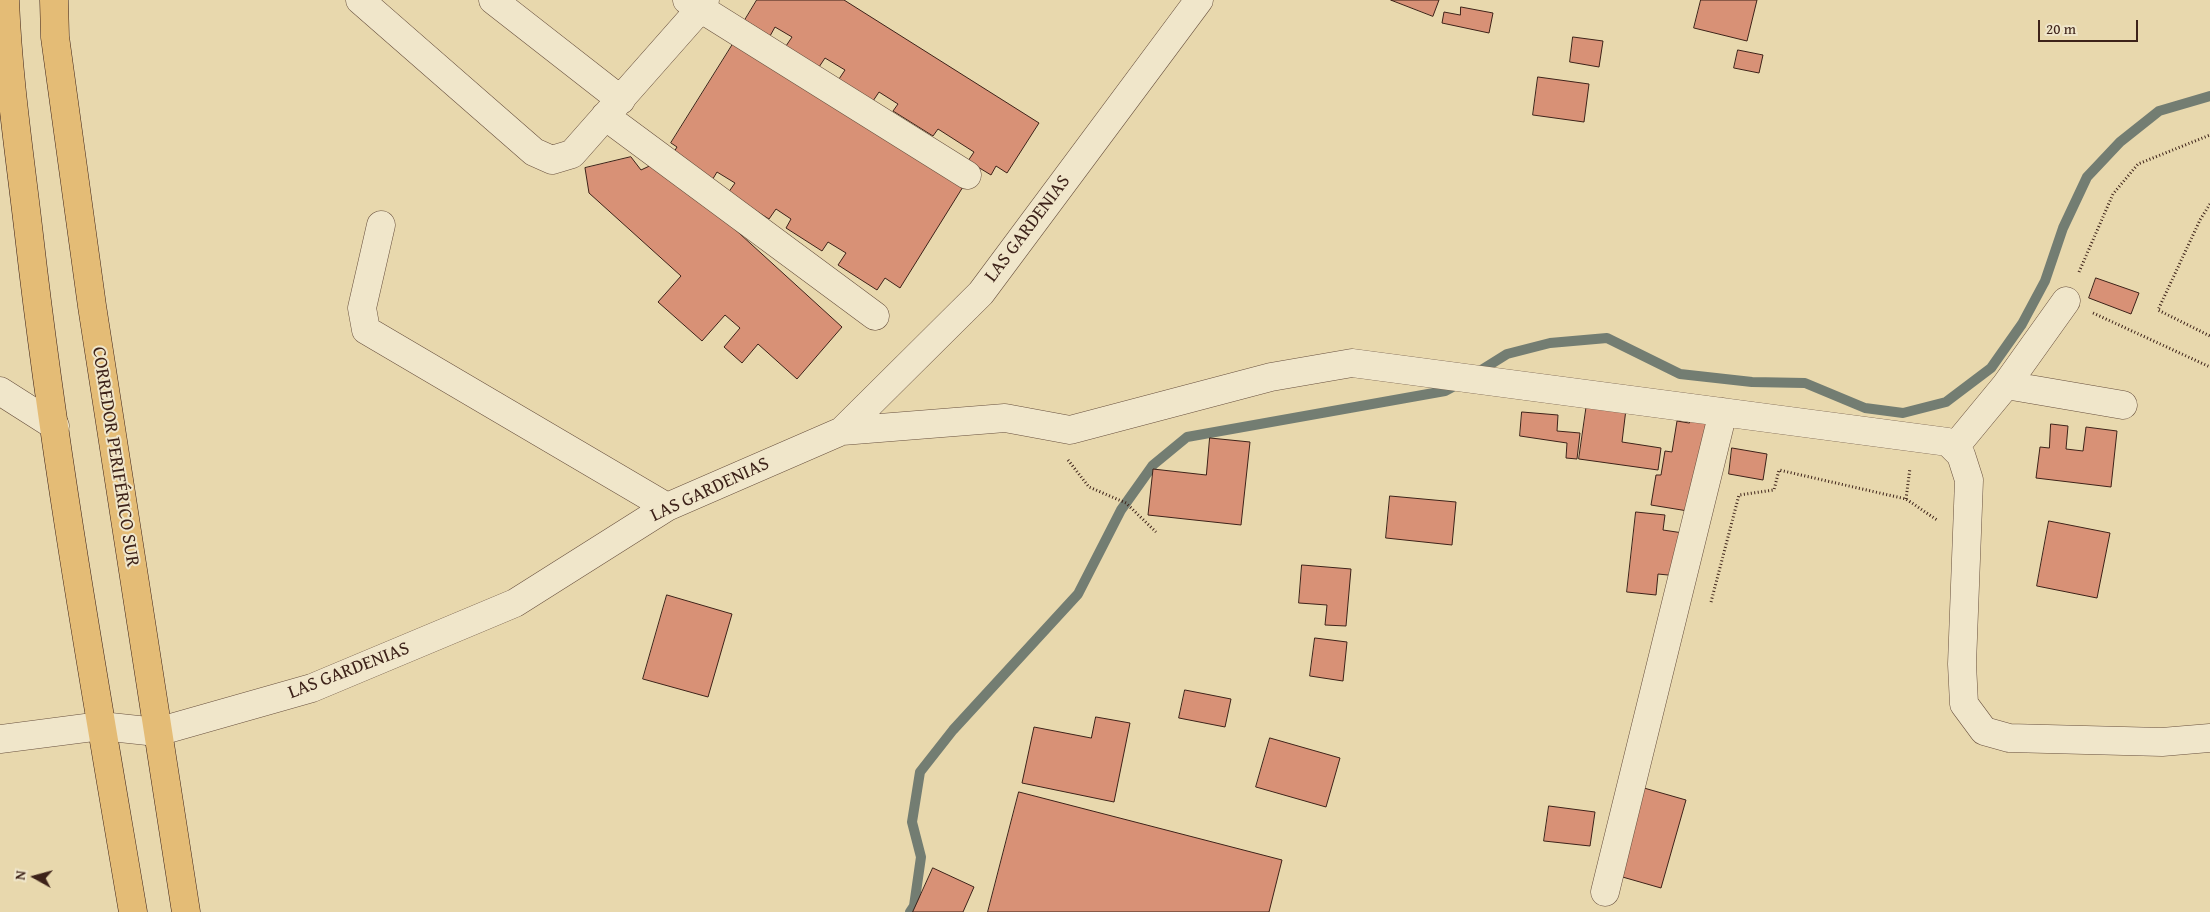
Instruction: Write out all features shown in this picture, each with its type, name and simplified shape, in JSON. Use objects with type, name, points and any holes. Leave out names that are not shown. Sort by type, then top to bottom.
[{"type":"main road","points":[[5,0],[7,50],[38,316],[101,726],[133,912]]},
{"type":"main road","name":"CORREDOR PERIFÉRICO SUR","points":[[54,0],[55,37],[91,297],[186,912]]},
{"type":"street","points":[[360,0],[534,152],[552,160],[572,154],[613,108],[697,3],[967,175]]},
{"type":"street","points":[[493,0],[613,108],[875,316]]},
{"type":"street","name":"LAS GARDENIAS","points":[[0,739],[101,726],[157,732],[312,688],[514,603],[667,507],[842,431],[981,293],[1199,0]]},
{"type":"street","points":[[381,225],[362,308],[366,330],[667,507]]},
{"type":"street","points":[[1954,448],[2006,385],[2066,301]]},
{"type":"street","points":[[842,431],[1005,418],[1070,430],[1272,377],[1352,363],[1948,442],[1961,455],[1969,480],[1962,664],[1964,704],[1984,731],[2009,738],[2162,742],[2210,738]]},
{"type":"street","points":[[2006,385],[2123,404]]},
{"type":"street","points":[[0,391],[55,426]]},
{"type":"street","points":[[1605,892],[1723,412]]},
{"type":"path","points":[[2210,135],[2138,164],[2113,194],[2066,301],[2210,366]]},
{"type":"path","points":[[2210,204],[2200,220],[2158,310],[2210,336]]},
{"type":"path","points":[[1039,425],[1089,487],[1126,503],[1156,532]]},
{"type":"path","points":[[1708,611],[1739,495],[1774,490],[1779,470],[1906,499],[1967,539]]},
{"type":"building","points":[[757,0],[844,0],[1039,123],[1007,173],[996,166],[991,175],[968,161],[974,152],[938,129],[933,136],[893,111],[898,104],[879,92],[873,101],[839,79],[845,70],[825,58],[819,67],[786,46],[792,37],[775,27],[770,36],[745,20]]},
{"type":"building","points":[[1391,0],[1439,0],[1433,16]]},
{"type":"building","points":[[1701,0],[1757,0],[1747,41],[1694,28]]},
{"type":"building","points":[[1461,7],[1493,13],[1489,33],[1442,23],[1444,12],[1460,15]]},
{"type":"building","points":[[738,36],[966,182],[900,288],[885,278],[877,290],[838,265],[846,253],[828,242],[822,251],[786,228],[791,219],[776,209],[769,219],[728,193],[735,183],[717,172],[711,182],[671,157],[677,147],[671,143]]},
{"type":"building","points":[[1573,37],[1603,41],[1599,67],[1570,62]]},
{"type":"building","points":[[1738,50],[1763,55],[1759,73],[1734,68]]},
{"type":"building","points":[[1538,77],[1589,84],[1584,122],[1533,115]]},
{"type":"building","points":[[631,157],[641,170],[660,161],[842,327],[797,379],[758,344],[742,363],[724,347],[740,328],[725,315],[702,341],[658,302],[681,276],[589,193],[585,168]]},
{"type":"building","points":[[2096,278],[2139,293],[2131,314],[2089,298]]},
{"type":"building","points":[[1587,403],[1626,409],[1622,442],[1661,448],[1658,470],[1579,459]]},
{"type":"building","points":[[1522,412],[1558,415],[1557,431],[1580,433],[1577,459],[1566,458],[1567,443],[1520,436]]},
{"type":"building","points":[[1691,416],[1710,419],[1694,512],[1651,505],[1656,475],[1661,475],[1665,451],[1672,452],[1677,421],[1689,423]]},
{"type":"building","points":[[2051,424],[2068,426],[2066,449],[2083,451],[2086,427],[2117,431],[2111,487],[2036,478],[2040,447],[2049,448]]},
{"type":"building","points":[[1210,438],[1250,442],[1241,525],[1148,515],[1153,469],[1206,475]]},
{"type":"building","points":[[1732,448],[1767,454],[1763,480],[1729,474]]},
{"type":"building","points":[[1390,496],[1456,502],[1452,545],[1386,538]]},
{"type":"building","points":[[1636,512],[1665,515],[1663,530],[1683,533],[1678,576],[1658,574],[1656,595],[1627,592]]},
{"type":"building","points":[[2049,521],[2110,533],[2097,598],[2037,586]]},
{"type":"building","points":[[1302,565],[1351,569],[1346,626],[1325,625],[1327,605],[1299,603]]},
{"type":"building","points":[[667,595],[732,614],[708,697],[643,679]]},
{"type":"building","points":[[1315,638],[1347,642],[1343,681],[1310,676]]},
{"type":"building","points":[[1185,690],[1231,699],[1225,727],[1179,718]]},
{"type":"building","points":[[1096,717],[1130,723],[1114,802],[1022,783],[1034,727],[1091,738]]},
{"type":"building","points":[[1270,738],[1340,758],[1326,807],[1256,787]]},
{"type":"building","points":[[1644,788],[1686,800],[1661,888],[1619,876]]},
{"type":"building","points":[[1019,792],[1282,860],[1269,912],[988,912]]},
{"type":"building","points":[[1549,806],[1595,812],[1590,846],[1544,841]]},
{"type":"building","points":[[933,868],[974,887],[963,912],[913,912]]},
{"type":"waterway","points":[[1475,374],[1507,354],[1550,343],[1607,338],[1680,374],[1752,382],[1805,383],[1865,408],[1903,413],[1946,402],[1991,368],[2022,324],[2045,281],[2063,228],[2087,177],[2120,142],[2159,111],[2210,96]]},
{"type":"waterway","points":[[910,912],[914,906],[921,857],[912,822],[920,772],[953,730],[1078,594],[1121,510],[1153,465],[1187,437],[1445,391],[1458,384]]}]
